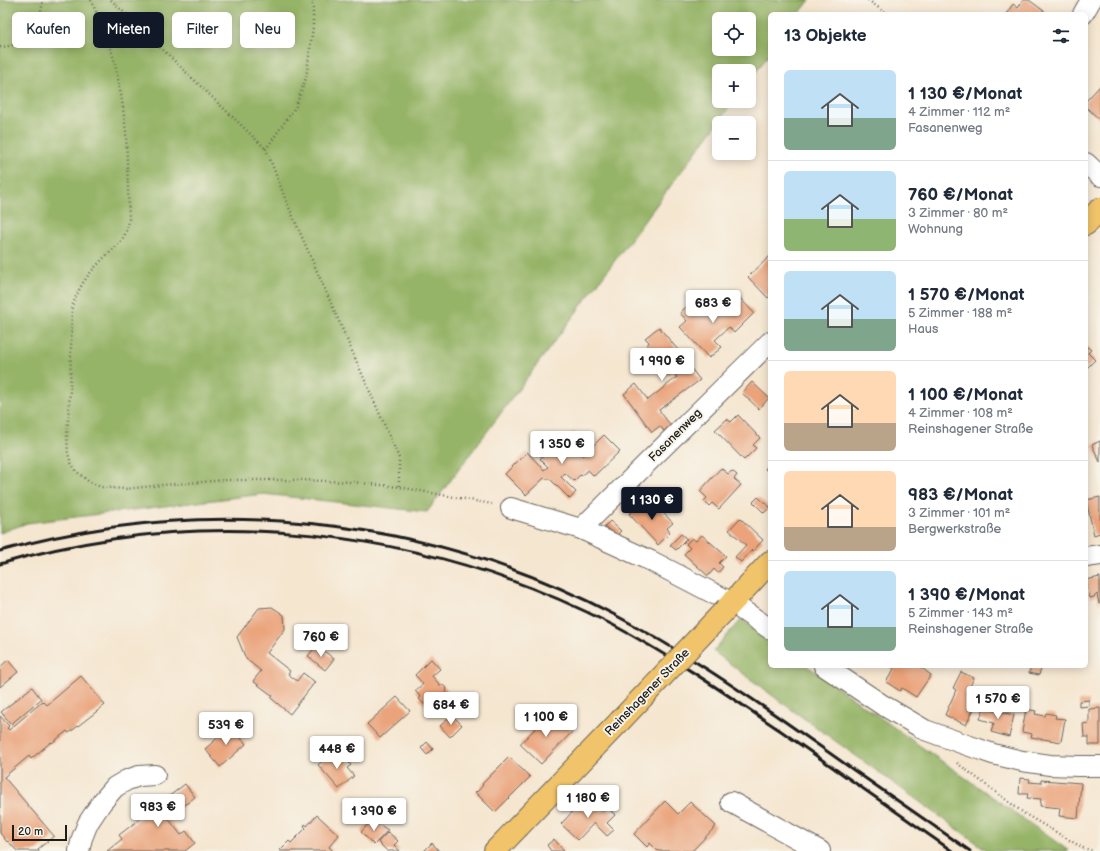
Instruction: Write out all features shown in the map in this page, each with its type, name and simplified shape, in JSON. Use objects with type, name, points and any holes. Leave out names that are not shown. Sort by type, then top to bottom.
[{"type":"main road","points":[[1088,222],[1100,209]]},
{"type":"main road","name":"Reinshagener Straße","points":[[495,851],[730,606],[768,564]]},
{"type":"street","points":[[1084,12],[1091,0]]},
{"type":"street","points":[[1088,165],[1100,176]]},
{"type":"street","name":"Fasanenweg","points":[[581,529],[768,344]]},
{"type":"street","points":[[511,508],[581,529],[651,561],[768,628]]},
{"type":"street","points":[[1088,557],[1100,555]]},
{"type":"street","points":[[827,668],[881,704],[925,730],[993,754],[1022,761],[1050,765],[1100,766]]},
{"type":"street","points":[[79,851],[88,823],[102,802],[115,787],[127,780],[140,776],[155,775]]},
{"type":"street","points":[[731,802],[820,851]]},
{"type":"path","points":[[0,47],[17,44],[32,34],[38,24],[42,11],[43,0]]},
{"type":"path","points":[[91,0],[114,58],[122,100],[126,132],[129,219],[125,236],[119,245],[106,256],[82,283],[72,307],[70,390],[67,434],[68,454],[71,463],[77,472],[88,481],[101,487],[125,489],[226,480],[352,482],[399,487],[511,508]]},
{"type":"path","points":[[111,0],[266,149],[287,203],[399,458],[399,487]]},
{"type":"path","points":[[266,149],[296,106],[306,78],[313,27],[313,0]]},
{"type":"path","points":[[868,0],[883,12]]},
{"type":"path","points":[[955,761],[1025,814],[1083,848],[1093,851]]},
{"type":"green space","points":[[0,0],[810,0],[801,12],[768,12],[768,56],[756,72],[756,64],[712,64],[712,108],[729,108],[723,116],[712,116],[712,130],[427,512],[263,494],[27,523],[0,533]]},
{"type":"green space","points":[[741,619],[768,639],[768,668],[810,668],[1069,851],[988,851],[713,651]]},
{"type":"building","points":[[1023,0],[1029,0],[1045,12],[1007,12],[1013,4],[1018,8]]},
{"type":"building","points":[[1100,86],[1100,120],[1088,109],[1088,99]]},
{"type":"building","points":[[768,258],[768,298],[748,277]]},
{"type":"building","points":[[738,296],[754,313],[734,333],[729,327],[715,340],[722,347],[709,358],[680,327],[687,321],[680,313],[688,305],[691,308],[699,300],[715,318]]},
{"type":"building","points":[[659,327],[687,361],[684,363],[688,368],[690,367],[700,380],[659,410],[671,426],[664,431],[660,426],[652,432],[624,394],[636,384],[648,400],[677,377],[672,371],[668,375],[653,354],[651,355],[646,348],[649,342],[645,338]]},
{"type":"building","points":[[1088,353],[1095,360],[1088,367]]},
{"type":"building","points":[[752,382],[768,397],[768,399],[759,409],[742,393]]},
{"type":"building","points":[[738,415],[760,438],[753,445],[756,448],[744,460],[715,430],[727,419],[731,422]]},
{"type":"building","points":[[573,432],[577,435],[570,442],[583,456],[604,435],[620,451],[594,476],[588,470],[574,481],[565,473],[561,477],[576,492],[570,499],[550,479],[544,478],[526,495],[505,474],[527,452],[544,470],[548,467],[540,459],[546,452],[548,454],[553,449],[554,450]]},
{"type":"building","points":[[1100,441],[1100,462],[1092,445]]},
{"type":"building","points":[[721,468],[728,474],[732,471],[737,475],[734,479],[741,485],[719,509],[712,503],[709,506],[704,501],[707,498],[700,491]]},
{"type":"building","points":[[758,497],[768,505],[768,509],[764,513],[753,502]]},
{"type":"building","points":[[1100,497],[1100,533],[1094,535],[1088,509],[1088,500]]},
{"type":"building","points":[[651,500],[673,523],[667,528],[670,533],[658,545],[629,514],[641,503],[644,506]]},
{"type":"building","points":[[740,518],[763,540],[741,562],[735,557],[746,545],[729,530]]},
{"type":"building","points":[[610,521],[621,531],[615,537],[605,526]]},
{"type":"building","points":[[681,534],[687,539],[676,550],[670,545]]},
{"type":"building","points":[[702,535],[726,556],[719,563],[723,567],[718,573],[714,569],[708,576],[684,554],[690,548],[686,544],[692,538],[696,541]]},
{"type":"building","points":[[1100,577],[1100,604],[1097,594],[1090,598],[1088,580]]},
{"type":"building","points":[[272,607],[284,615],[285,629],[267,653],[290,671],[288,674],[297,681],[303,673],[315,682],[290,714],[271,698],[273,696],[253,681],[261,671],[246,659],[237,637],[259,608]]},
{"type":"building","points":[[317,645],[334,659],[325,670],[308,656]]},
{"type":"building","points":[[431,659],[440,669],[432,676],[440,685],[443,685],[447,689],[447,694],[431,708],[419,699],[421,697],[415,691],[423,684],[415,675]]},
{"type":"building","points":[[8,660],[18,672],[0,687],[0,667]]},
{"type":"building","points":[[893,668],[922,668],[931,675],[916,697],[902,688],[900,691],[886,682],[894,669]]},
{"type":"building","points":[[1030,668],[1041,668],[1039,675],[1029,673]]},
{"type":"building","points":[[961,672],[974,678],[966,694],[978,700],[966,725],[945,715],[956,690],[953,688]]},
{"type":"building","points":[[81,676],[105,705],[69,733],[67,731],[52,743],[51,742],[31,759],[29,756],[4,777],[54,836],[38,849],[40,851],[17,851],[0,833],[0,716],[9,726],[7,728],[9,730],[43,701],[47,705]]},
{"type":"building","points":[[32,687],[41,699],[11,724],[1,712]]},
{"type":"building","points":[[397,697],[410,711],[380,738],[367,724]]},
{"type":"building","points":[[1089,700],[1089,706],[1079,707],[1079,701]]},
{"type":"building","points":[[986,702],[994,704],[992,710],[1014,715],[1009,737],[991,732],[994,723],[980,719]]},
{"type":"building","points":[[1100,708],[1100,745],[1089,745],[1089,737],[1084,737],[1083,724],[1089,723],[1089,709]]},
{"type":"building","points":[[1026,709],[1036,711],[1035,714],[1045,716],[1046,713],[1056,715],[1055,718],[1065,719],[1061,742],[1031,737],[1032,734],[1022,732]]},
{"type":"building","points":[[552,711],[573,731],[541,764],[520,744]]},
{"type":"building","points":[[452,715],[462,725],[450,737],[440,726]]},
{"type":"building","points":[[231,726],[246,744],[220,767],[205,749]]},
{"type":"building","points":[[427,742],[433,749],[427,755],[421,748]]},
{"type":"building","points":[[332,752],[339,760],[343,756],[351,765],[347,768],[354,776],[339,789],[318,765]]},
{"type":"building","points":[[509,757],[530,777],[495,812],[475,792],[477,792],[483,785],[482,784]]},
{"type":"building","points":[[1020,778],[1030,779],[1029,782],[1041,783],[1041,780],[1081,783],[1078,818],[1059,816],[1060,808],[1040,806],[1041,799],[1027,798],[1028,794],[1019,794]]},
{"type":"building","points":[[185,784],[195,797],[168,818],[181,835],[186,831],[195,843],[185,851],[107,851],[122,839],[119,835]]},
{"type":"building","points":[[587,796],[602,811],[606,806],[615,815],[607,823],[614,830],[607,836],[594,823],[578,840],[561,824]]},
{"type":"building","points":[[665,801],[678,814],[690,802],[716,826],[692,851],[658,851],[650,843],[647,847],[634,834]]},
{"type":"building","points":[[317,815],[339,835],[329,847],[333,851],[279,851],[289,841],[291,843],[306,828],[304,826],[305,824],[307,826]]},
{"type":"building","points":[[372,820],[388,830],[374,845],[361,832]]},
{"type":"building","points":[[388,832],[398,841],[394,845],[400,851],[387,851],[378,842]]},
{"type":"building","points":[[554,839],[564,851],[551,851],[547,845]]},
{"type":"building","points":[[432,843],[439,851],[424,851]]},
{"type":"railway","points":[[0,551],[78,533],[156,522],[235,519],[314,524],[391,536],[468,555],[543,581],[615,615],[664,642],[758,703],[970,851]]},
{"type":"railway","points":[[0,564],[77,545],[156,534],[234,531],[312,535],[390,547],[466,566],[541,592],[613,625],[656,649],[781,731],[952,851]]}]
